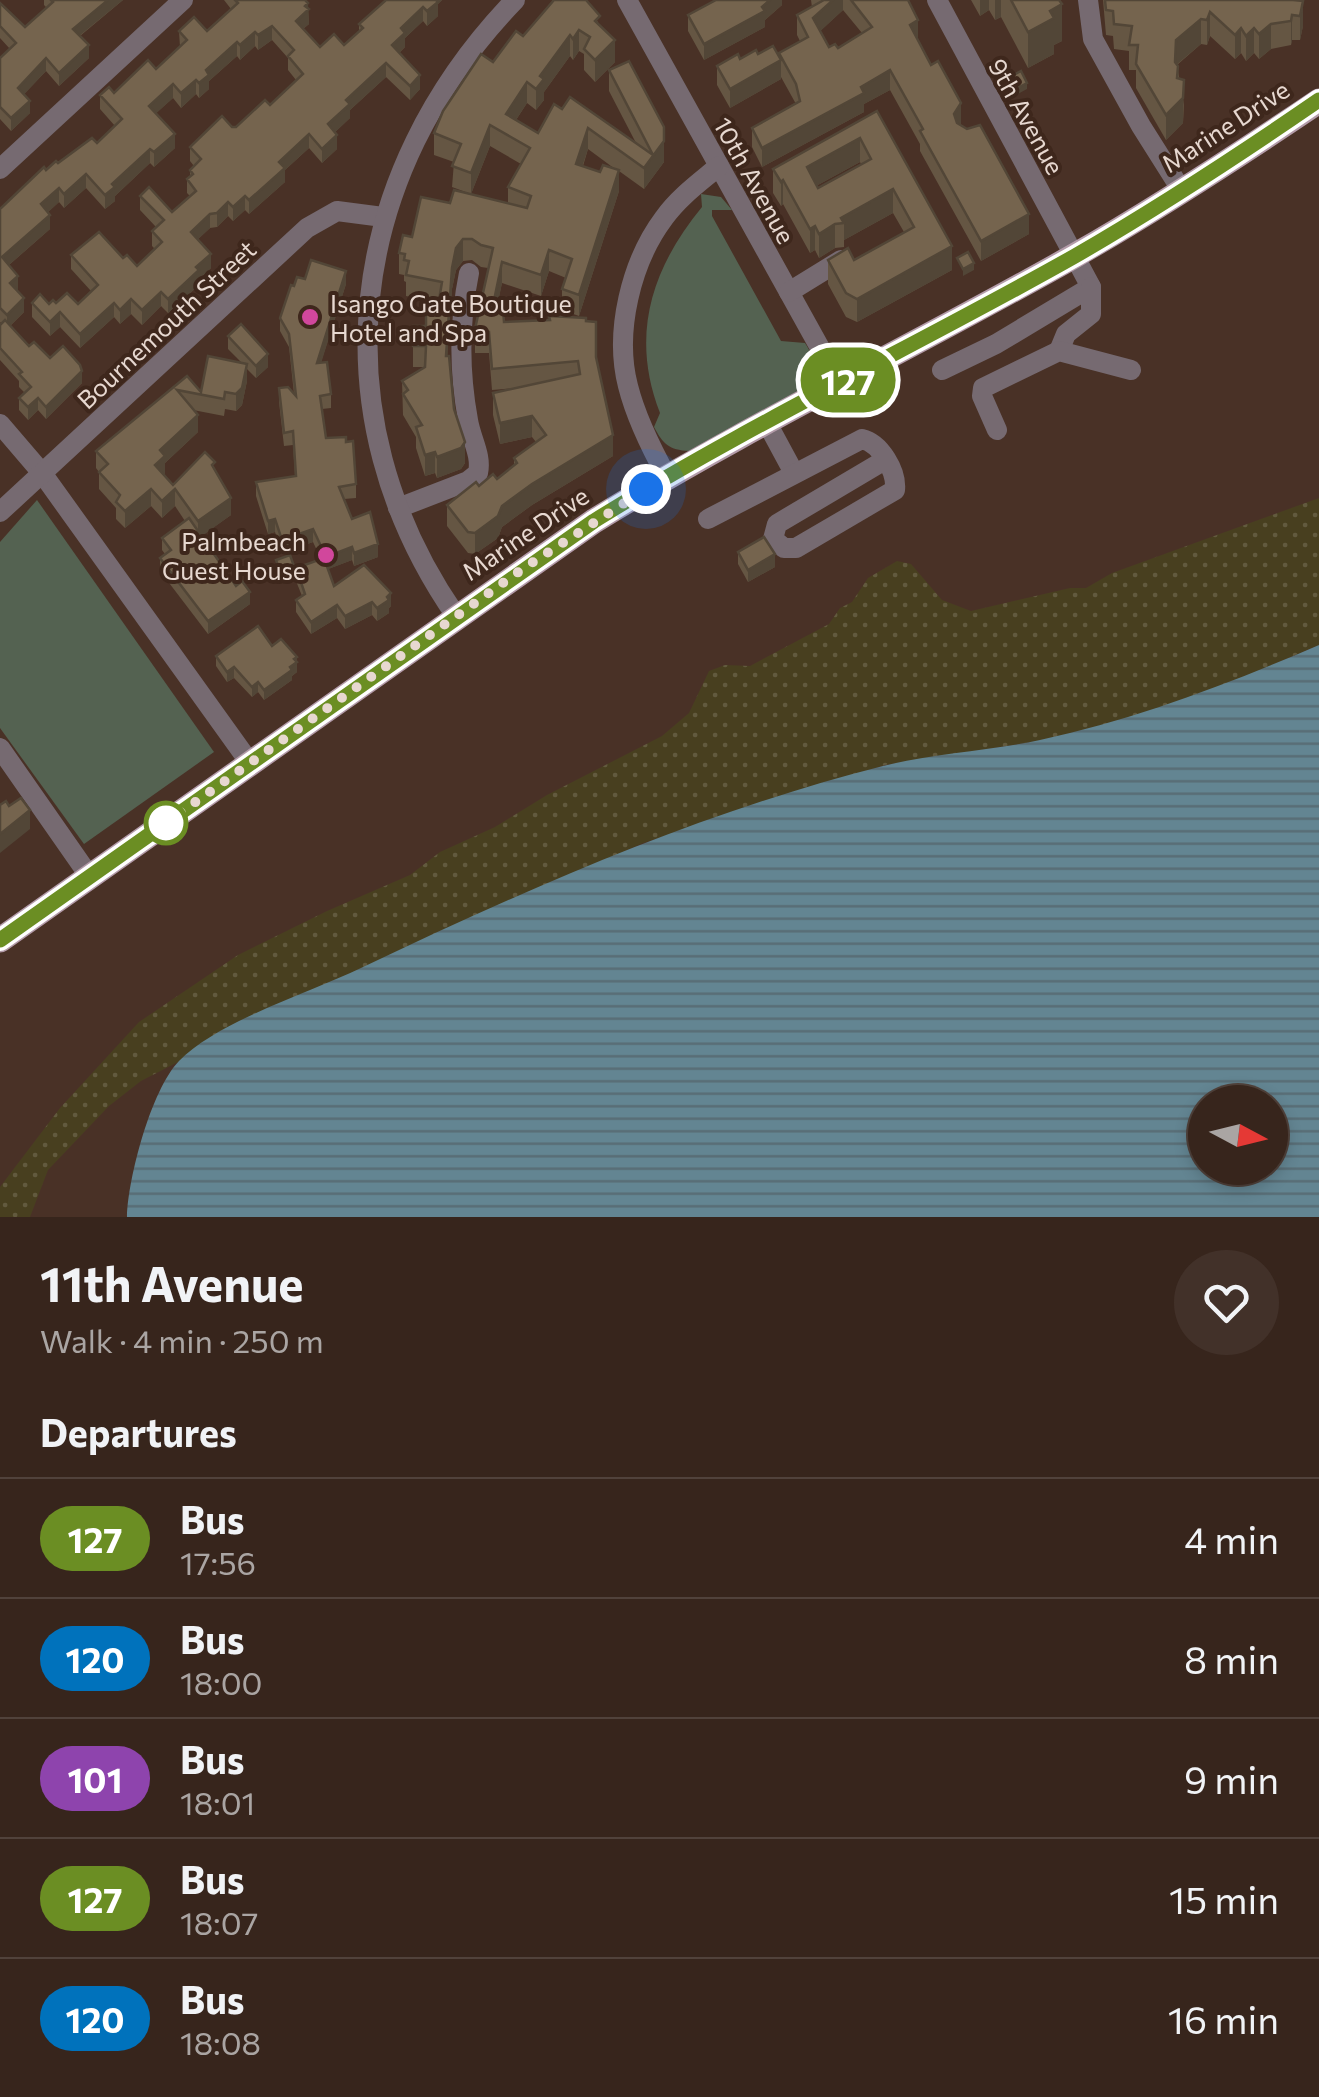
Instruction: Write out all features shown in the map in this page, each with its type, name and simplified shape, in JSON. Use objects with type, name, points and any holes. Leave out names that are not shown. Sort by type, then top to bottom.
[{"type":"main road","name":"Marine Drive","points":[[0,940],[555,547],[667,477],[1076,255],[1182,191],[1319,100]]},
{"type":"street","points":[[0,169],[183,0]]},
{"type":"street","points":[[456,616],[426,569],[398,508],[376,436],[369,365],[371,293],[383,218],[408,157],[436,102],[486,30],[515,0]]},
{"type":"street","name":"10th Avenue","points":[[626,0],[720,166],[780,283],[840,384]]},
{"type":"street","name":"9th Avenue","points":[[937,0],[992,122],[1076,255],[1091,287]]},
{"type":"street","points":[[1088,0],[1093,40],[1140,126],[1182,191]]},
{"type":"street","points":[[667,477],[638,420],[627,384],[624,360],[636,271],[656,229],[679,200],[720,166]]},
{"type":"street","name":"Bournemouth Street","points":[[0,512],[306,228],[337,211],[383,218]]},
{"type":"street","points":[[780,283],[841,260]]},
{"type":"street","points":[[398,508],[473,478],[480,468],[468,422],[460,334],[470,273]]},
{"type":"street","points":[[1059,351],[1066,334],[1091,314],[1091,287]]},
{"type":"street","points":[[942,370],[996,344],[1091,287]]},
{"type":"street","points":[[997,430],[982,388],[1059,351],[1131,370]]},
{"type":"street","points":[[767,423],[794,473]]},
{"type":"street","points":[[0,424],[42,472],[250,764]]},
{"type":"street","points":[[708,520],[864,439],[875,445],[886,460],[896,482],[890,495],[796,548],[784,548],[773,539],[774,526],[780,520],[886,460]]},
{"type":"street","points":[[0,748],[90,877]]},
{"type":"sand","points":[[1319,498],[1319,645],[1211,691],[1116,722],[1038,741],[885,765],[643,843],[222,1031],[178,1062],[141,1081],[109,1106],[48,1170],[30,1217],[0,1217],[0,1187],[60,1108],[139,1022],[238,955],[410,875],[440,852],[495,827],[547,795],[662,736],[689,713],[709,671],[725,665],[750,666],[829,624],[840,608],[852,602],[868,578],[897,561],[911,564],[942,600],[971,611],[1070,588],[1086,588],[1112,573]]},
{"type":"green space","points":[[701,194],[721,197],[732,210],[712,210],[712,216],[781,341],[805,343],[814,367],[802,389],[689,451],[667,445],[654,427],[660,413],[651,385],[647,330],[658,279],[684,230],[702,207]]},
{"type":"green space","points":[[37,500],[214,752],[84,844],[0,728],[0,542]]},
{"type":"water","points":[[1319,645],[1319,1217],[127,1217],[143,1135],[169,1074],[196,1047],[240,1021],[552,881],[748,806],[883,766],[1040,740],[1182,699]]},
{"type":"building","points":[[51,0],[108,0],[73,29],[89,45],[59,73],[46,58],[18,88],[30,101],[11,118],[0,107],[0,58],[16,43],[0,26],[0,3],[25,27]]},
{"type":"building","points":[[235,0],[305,0],[309,9],[296,21],[320,47],[334,34],[344,45],[363,28],[359,24],[386,0],[438,2],[427,11],[423,7],[401,28],[405,33],[392,45],[420,75],[410,86],[386,63],[346,100],[350,104],[328,124],[337,135],[322,149],[309,134],[279,162],[285,168],[249,200],[245,196],[233,207],[228,202],[217,213],[210,214],[191,232],[211,254],[168,299],[161,292],[142,310],[131,299],[120,310],[114,303],[80,334],[60,312],[50,322],[32,303],[40,294],[49,304],[67,293],[78,304],[98,285],[71,255],[99,232],[123,258],[127,255],[137,266],[162,242],[152,231],[164,220],[140,196],[149,187],[172,212],[196,191],[187,179],[201,159],[190,147],[222,116],[236,127],[265,100],[270,105],[303,74],[288,56],[294,50],[272,26],[258,35],[255,32],[240,45],[237,42],[206,70],[209,75],[199,83],[196,80],[181,93],[173,84],[149,106],[175,134],[154,152],[150,149],[105,195],[86,174],[64,194],[59,188],[41,204],[50,215],[2,257],[18,276],[10,283],[24,298],[7,315],[0,308],[0,209],[44,167],[46,170],[58,163],[92,138],[97,143],[122,119],[100,95],[109,87],[114,93],[148,60],[156,69],[187,40],[179,31],[194,17],[207,31],[238,3]]},
{"type":"building","points":[[554,0],[586,0],[600,16],[595,21],[615,40],[595,60],[584,49],[590,37],[579,30],[573,39],[570,35],[540,76],[544,79],[536,89],[527,82],[506,114],[538,133],[554,104],[562,109],[570,97],[653,155],[609,70],[629,61],[664,127],[664,141],[644,168],[588,128],[576,164],[600,172],[603,165],[619,170],[579,295],[562,289],[572,259],[549,250],[541,275],[502,262],[492,310],[503,310],[504,322],[550,320],[549,316],[596,322],[596,357],[613,435],[532,484],[475,533],[468,532],[447,505],[476,482],[479,486],[493,474],[497,479],[517,463],[514,458],[546,435],[532,416],[500,423],[493,393],[580,374],[578,361],[492,369],[489,332],[475,329],[493,248],[463,239],[456,248],[452,268],[446,356],[454,409],[465,442],[461,448],[437,457],[435,452],[425,455],[416,427],[422,425],[403,394],[408,390],[402,381],[425,367],[426,346],[413,346],[413,326],[426,326],[426,306],[438,306],[442,282],[406,275],[409,261],[399,253],[403,235],[412,237],[421,197],[450,203],[454,190],[527,208],[531,196],[508,187],[530,148],[490,125],[471,173],[452,166],[461,144],[434,133],[443,111],[481,54],[493,62],[516,31],[523,36]]},
{"type":"building","points":[[716,0],[770,0],[762,7],[765,11],[704,44],[688,15]]},
{"type":"building","points":[[824,0],[833,0],[813,18],[829,47],[835,44],[838,48],[872,27],[851,0],[908,0],[918,20],[910,25],[931,65],[938,61],[961,103],[954,114],[957,123],[967,129],[980,125],[1029,214],[981,241],[890,70],[861,87],[864,93],[762,148],[752,128],[800,101],[796,84],[779,53],[808,37],[797,15]]},
{"type":"building","points":[[1011,0],[1059,0],[1062,4],[1050,11],[1054,18],[1028,32]]},
{"type":"building","points":[[1105,0],[1303,1],[1300,16],[1292,15],[1291,21],[1271,24],[1259,34],[1254,28],[1246,36],[1241,28],[1235,35],[1210,12],[1207,20],[1201,19],[1176,40],[1175,62],[1177,78],[1184,80],[1183,98],[1166,115],[1136,64],[1138,45],[1129,45],[1132,26],[1114,24],[1113,11],[1106,10]]},
{"type":"building","points":[[773,46],[781,60],[730,89],[717,66],[738,54],[740,59]]},
{"type":"building","points":[[1021,71],[1027,83],[1014,90],[1008,78]]},
{"type":"building","points":[[877,111],[952,246],[857,299],[846,293],[828,260],[848,248],[854,260],[914,227],[893,189],[841,218],[844,223],[819,234],[815,226],[810,229],[773,169]],"holes":[[[860,138],[871,159],[818,188],[807,167]]]},
{"type":"building","points":[[968,252],[974,263],[963,269],[957,258]]},
{"type":"building","points":[[311,260],[346,271],[317,363],[327,362],[331,394],[320,396],[326,438],[346,437],[346,442],[353,441],[356,484],[339,487],[352,519],[370,512],[378,544],[354,553],[352,547],[326,557],[313,529],[282,540],[275,519],[268,521],[256,482],[296,476],[293,431],[284,433],[279,388],[288,387],[296,396],[289,334],[280,318],[291,285],[297,277],[305,279]]},
{"type":"building","points":[[5,320],[29,346],[34,342],[50,358],[63,346],[80,365],[82,371],[46,407],[38,398],[28,407],[19,398],[31,387],[0,348],[0,325]]},
{"type":"building","points":[[241,324],[268,354],[256,366],[228,336]]},
{"type":"building","points":[[208,356],[247,364],[242,388],[236,394],[225,392],[224,399],[177,390],[198,415],[160,450],[165,456],[155,465],[173,485],[205,452],[215,462],[212,465],[231,498],[198,521],[175,489],[162,501],[151,489],[125,511],[116,502],[120,495],[99,472],[108,464],[96,451],[187,376],[201,392]]},
{"type":"building","points":[[189,518],[236,586],[242,581],[250,592],[208,621],[160,558],[171,550],[162,538]]},
{"type":"building","points":[[764,537],[775,554],[748,570],[738,552]]},
{"type":"building","points":[[290,555],[295,569],[281,574],[276,560]]},
{"type":"building","points":[[324,558],[334,586],[364,565],[391,593],[389,600],[377,608],[372,602],[345,616],[337,605],[311,622],[296,600],[305,594],[296,568]]},
{"type":"building","points":[[258,626],[272,646],[281,639],[297,657],[292,670],[264,690],[258,682],[252,687],[234,667],[227,672],[216,656]]},
{"type":"building","points":[[21,798],[30,810],[0,834],[0,805],[6,801],[9,806]]},
{"type":"bus line","name":"127","points":[[0,940],[594,521],[667,477],[1076,255],[1182,191],[1319,100]]},
{"type":"place","name":"Isango Gate Boutique Hotel and Spa","points":[[310,317]]},
{"type":"place","name":"Palmbeach Guest House","points":[[326,555]]},
{"type":"route","points":[[166,823],[524,568],[646,489]]}]
